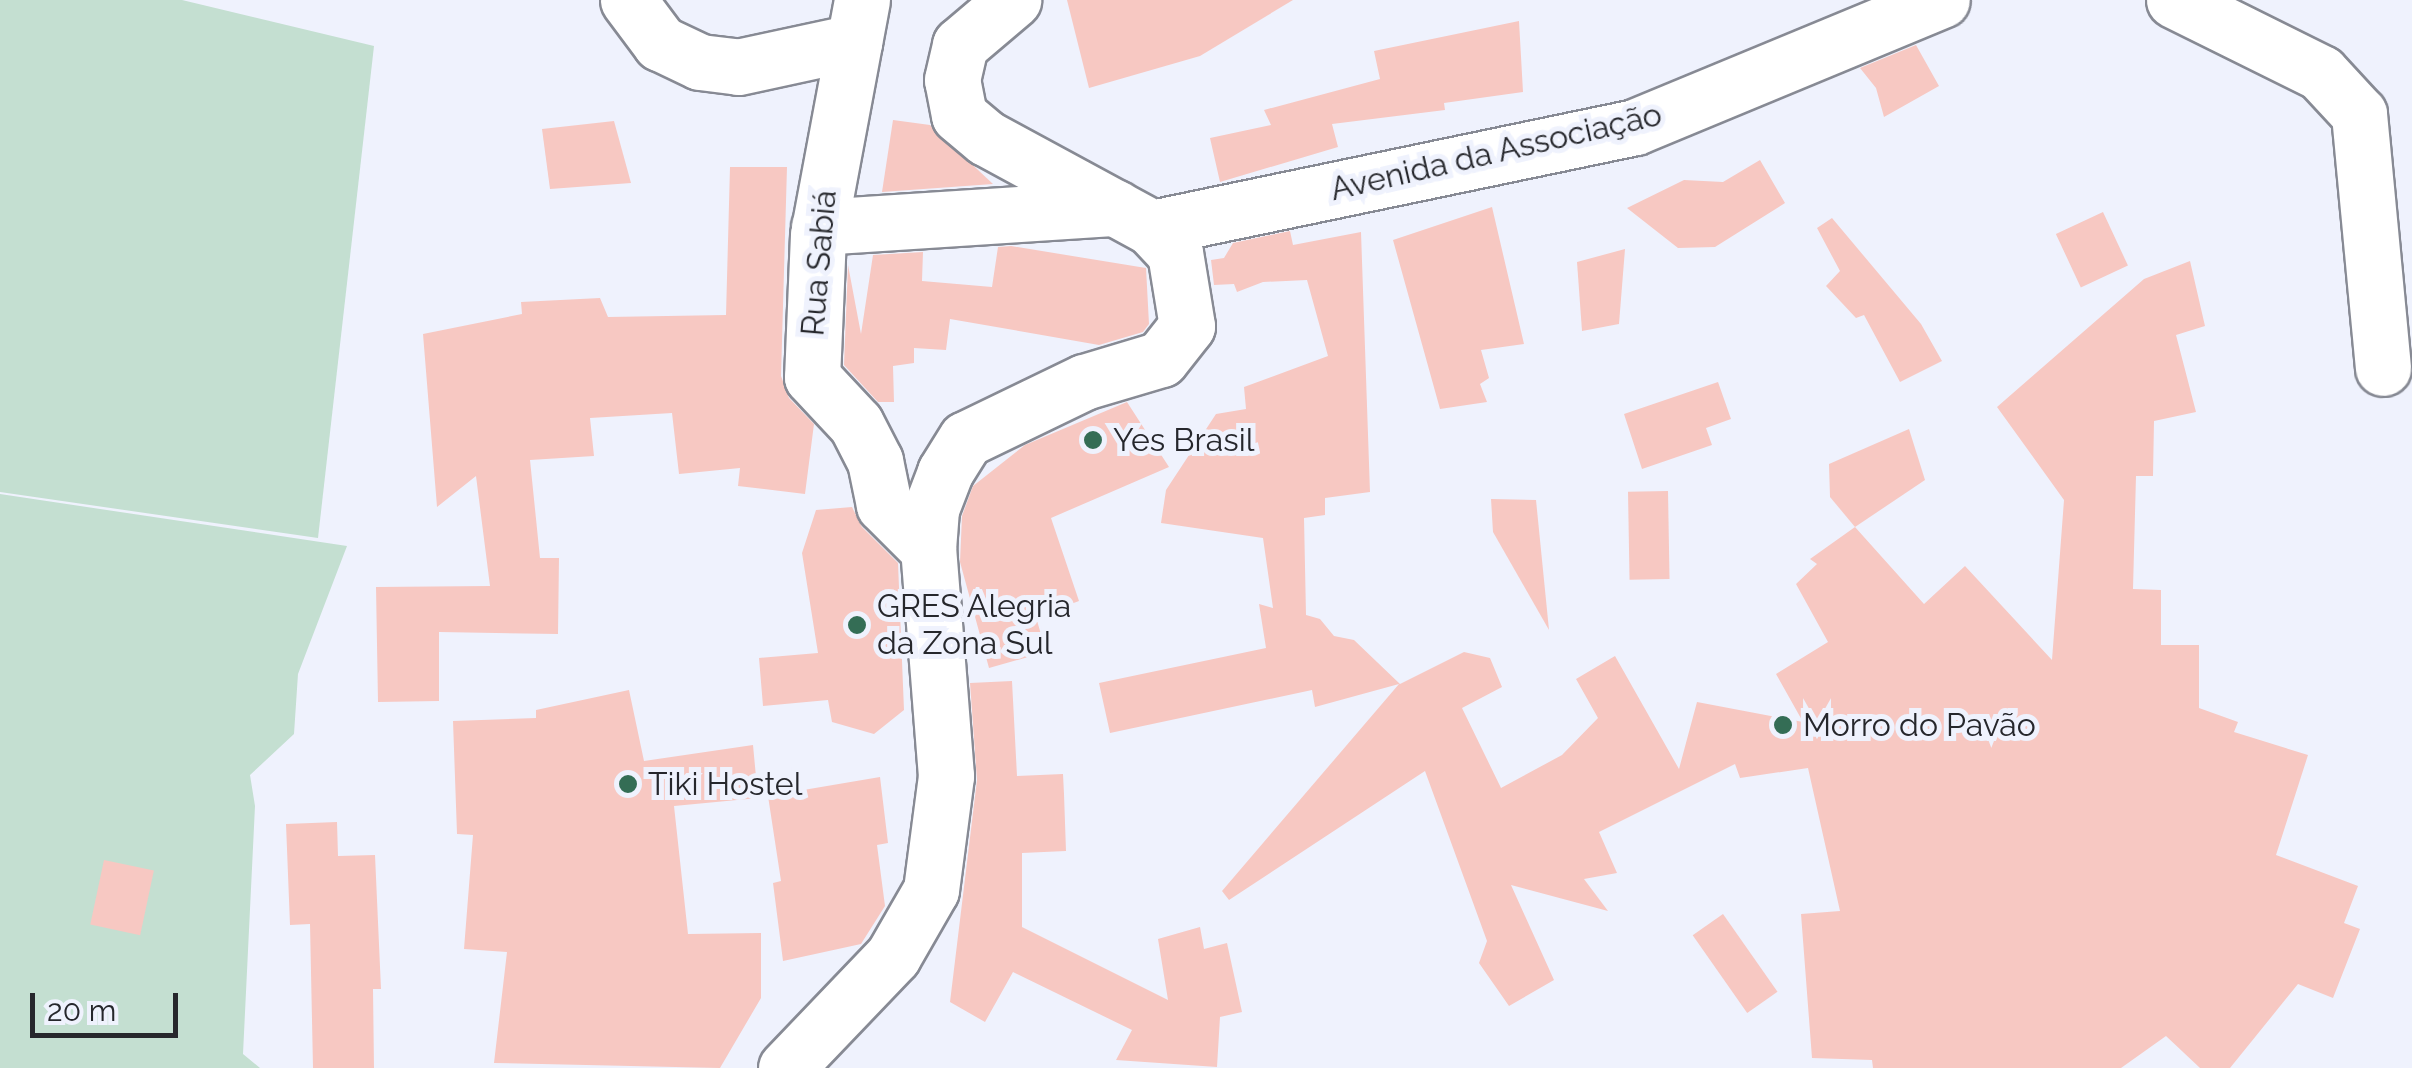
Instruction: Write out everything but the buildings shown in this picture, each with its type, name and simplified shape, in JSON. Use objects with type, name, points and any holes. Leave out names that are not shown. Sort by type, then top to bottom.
[{"type":"street","points":[[628,0],[660,43],[700,62],[738,67],[858,21]]},
{"type":"street","points":[[786,1068],[892,956],[932,890],[946,776],[928,549],[931,509],[966,439],[1084,382],[1160,359],[1186,326],[1176,254],[1134,218],[986,138],[959,114],[952,80],[960,45],[1013,0]]},
{"type":"street","name":"Avenida da Associação","points":[[819,227],[1134,218],[1636,128],[1942,0]]},
{"type":"street","points":[[2174,0],[2321,73],[2359,114],[2383,368]]},
{"type":"street","name":"Rua Sabiá","points":[[858,21],[819,227],[812,377],[856,424],[875,461],[884,505],[928,549]]},
{"type":"green space","points":[[0,0],[182,0],[374,46],[318,538],[0,492]]},
{"type":"green space","points":[[0,494],[347,546],[298,674],[294,734],[250,775],[255,806],[243,1054],[260,1068],[0,1068]]},
{"type":"place","name":"Yes Brasil","points":[[1093,440]]},
{"type":"place","name":"GRES Alegria da Zona Sul","points":[[857,625]]},
{"type":"place","name":"Morro do Pavão","points":[[1783,725]]},
{"type":"place","name":"Tiki Hostel","points":[[628,784]]}]
